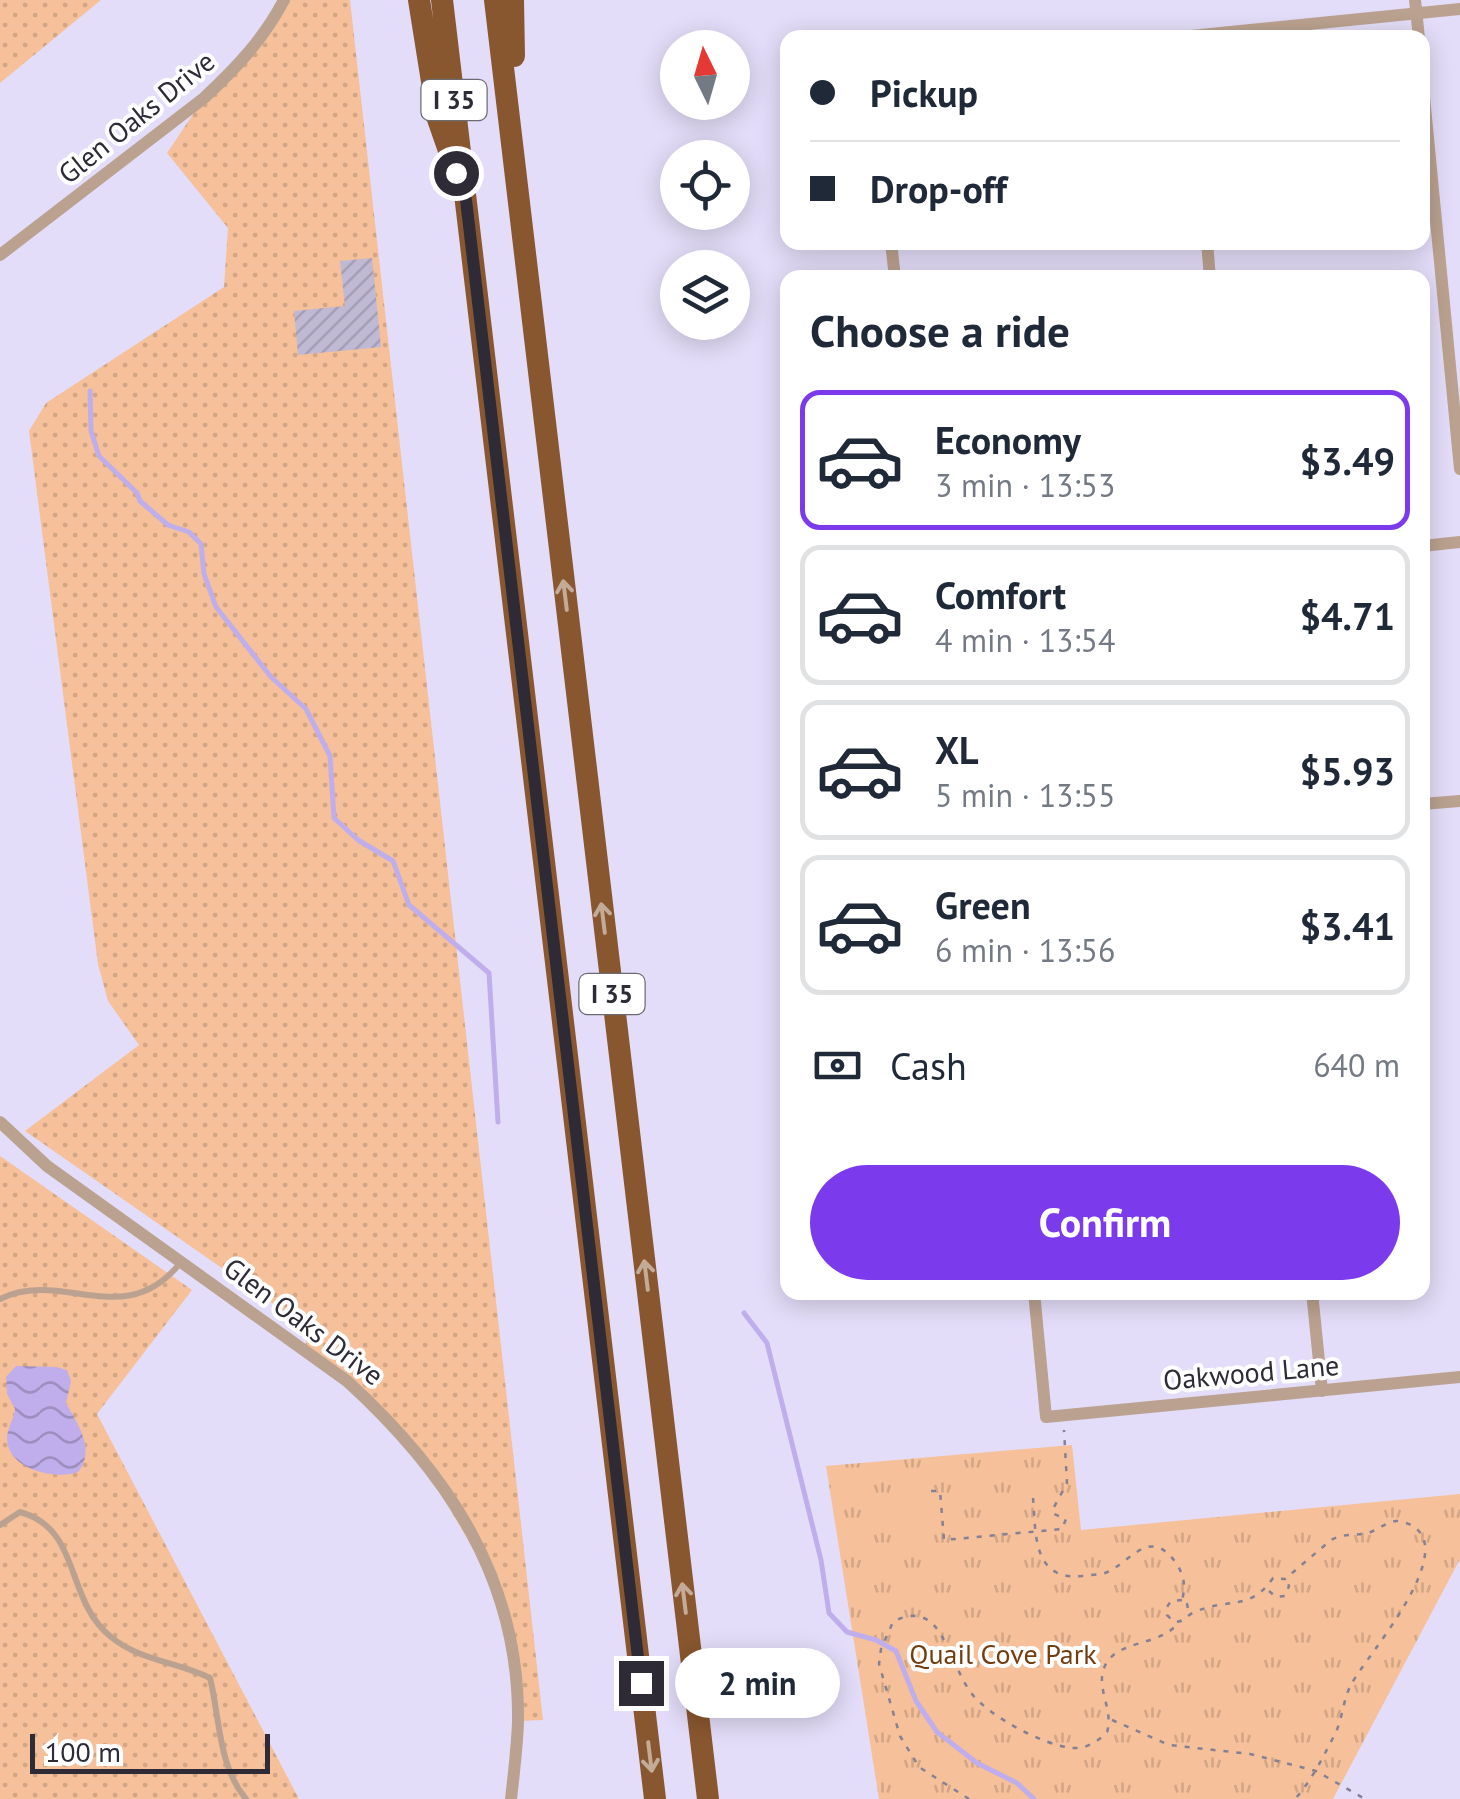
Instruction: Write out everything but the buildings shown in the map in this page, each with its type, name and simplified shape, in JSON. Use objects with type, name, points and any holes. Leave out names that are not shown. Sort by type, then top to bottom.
[{"type":"highway","points":[[419,0],[438,119],[466,200]]},
{"type":"highway","name":"I 35","points":[[442,0],[654,1799]]},
{"type":"highway","name":"I 35","points":[[495,0],[708,1799]]},
{"type":"highway","points":[[513,0],[517,190]]},
{"type":"street","name":"Glen Oaks Drive","points":[[0,255],[204,98],[255,47],[284,0]]},
{"type":"street","points":[[1241,30],[1416,7],[1460,9]]},
{"type":"street","points":[[1430,159],[1460,469]]},
{"type":"street","points":[[1430,545],[1460,542]]},
{"type":"street","points":[[1430,803],[1460,800]]},
{"type":"street","name":"Glen Oaks Drive","points":[[0,1122],[38,1159],[305,1349],[359,1392],[414,1447],[467,1523],[488,1562],[507,1624],[518,1721],[511,1799]]},
{"type":"street","name":"Oakwood Lane","points":[[1035,1300],[1046,1417],[1460,1377]]},
{"type":"street","points":[[1313,1300],[1322,1390]]},
{"type":"lane","points":[[0,1299],[39,1290],[123,1298],[158,1284],[181,1261]]},
{"type":"lane","points":[[0,1525],[20,1512],[46,1524],[56,1532],[78,1592],[110,1637],[131,1650],[210,1678],[229,1771],[246,1799]]},
{"type":"path","points":[[931,1491],[940,1491],[944,1540],[1062,1529],[1066,1519],[1054,1514],[1053,1509],[1067,1483],[1064,1429]]},
{"type":"path","points":[[1033,1498],[1038,1548],[1044,1562],[1064,1576],[1103,1574],[1147,1546],[1164,1551],[1184,1578],[1182,1600],[1190,1609],[1189,1615]]},
{"type":"path","points":[[970,1799],[934,1779],[911,1757],[900,1736],[885,1687],[880,1649],[893,1622],[902,1616],[916,1615],[938,1628],[954,1666],[974,1697],[1006,1722],[1072,1748],[1092,1744],[1106,1732],[1110,1719],[1102,1672],[1105,1664],[1132,1646],[1165,1637],[1189,1615],[1252,1599],[1269,1590],[1274,1578],[1285,1578],[1338,1536],[1366,1534],[1387,1523],[1406,1522],[1417,1527],[1430,1542]]},
{"type":"path","points":[[1269,1590],[1276,1597],[1284,1596],[1289,1586],[1285,1578]]},
{"type":"path","points":[[1178,1623],[1170,1620],[1166,1607],[1171,1601],[1182,1600]]},
{"type":"path","points":[[1295,1799],[1316,1771],[1354,1680],[1372,1652],[1401,1623]]},
{"type":"path","points":[[1110,1719],[1170,1744],[1250,1754],[1316,1771],[1365,1799]]},
{"type":"green space","points":[[0,0],[101,0],[0,83]]},
{"type":"green space","points":[[284,0],[350,0],[543,1720],[518,1721],[500,1594],[413,1447],[305,1349],[308,1328],[25,1131],[139,1045],[108,1001],[98,964],[29,431],[46,403],[224,287],[228,228],[167,153],[204,98]]},
{"type":"green space","points":[[0,1156],[192,1290],[97,1414],[299,1799],[0,1799]]},
{"type":"green space","name":"Quail Cove Park","points":[[1072,1445],[1081,1530],[1460,1494],[1460,1559],[1333,1799],[879,1799],[826,1466]]},
{"type":"green space","points":[[931,1491],[934,1527],[879,1533],[875,1497]]},
{"type":"water","points":[[16,1366],[67,1370],[71,1381],[66,1403],[85,1446],[78,1472],[58,1475],[35,1470],[9,1450],[7,1435],[15,1409],[7,1394],[6,1377]]},
{"type":"waterway","points":[[90,391],[91,431],[99,456],[137,493],[140,501],[168,525],[189,532],[201,544],[204,574],[216,607],[271,677],[306,709],[330,756],[334,818],[358,840],[393,861],[409,905],[489,973],[498,1122]]},
{"type":"waterway","points":[[744,1313],[767,1343],[821,1560],[829,1613],[847,1632],[876,1640],[896,1651],[916,1701],[937,1732],[977,1763],[1017,1783],[1034,1799]]},
{"type":"route","points":[[456,173],[466,200],[641,1683]]}]
